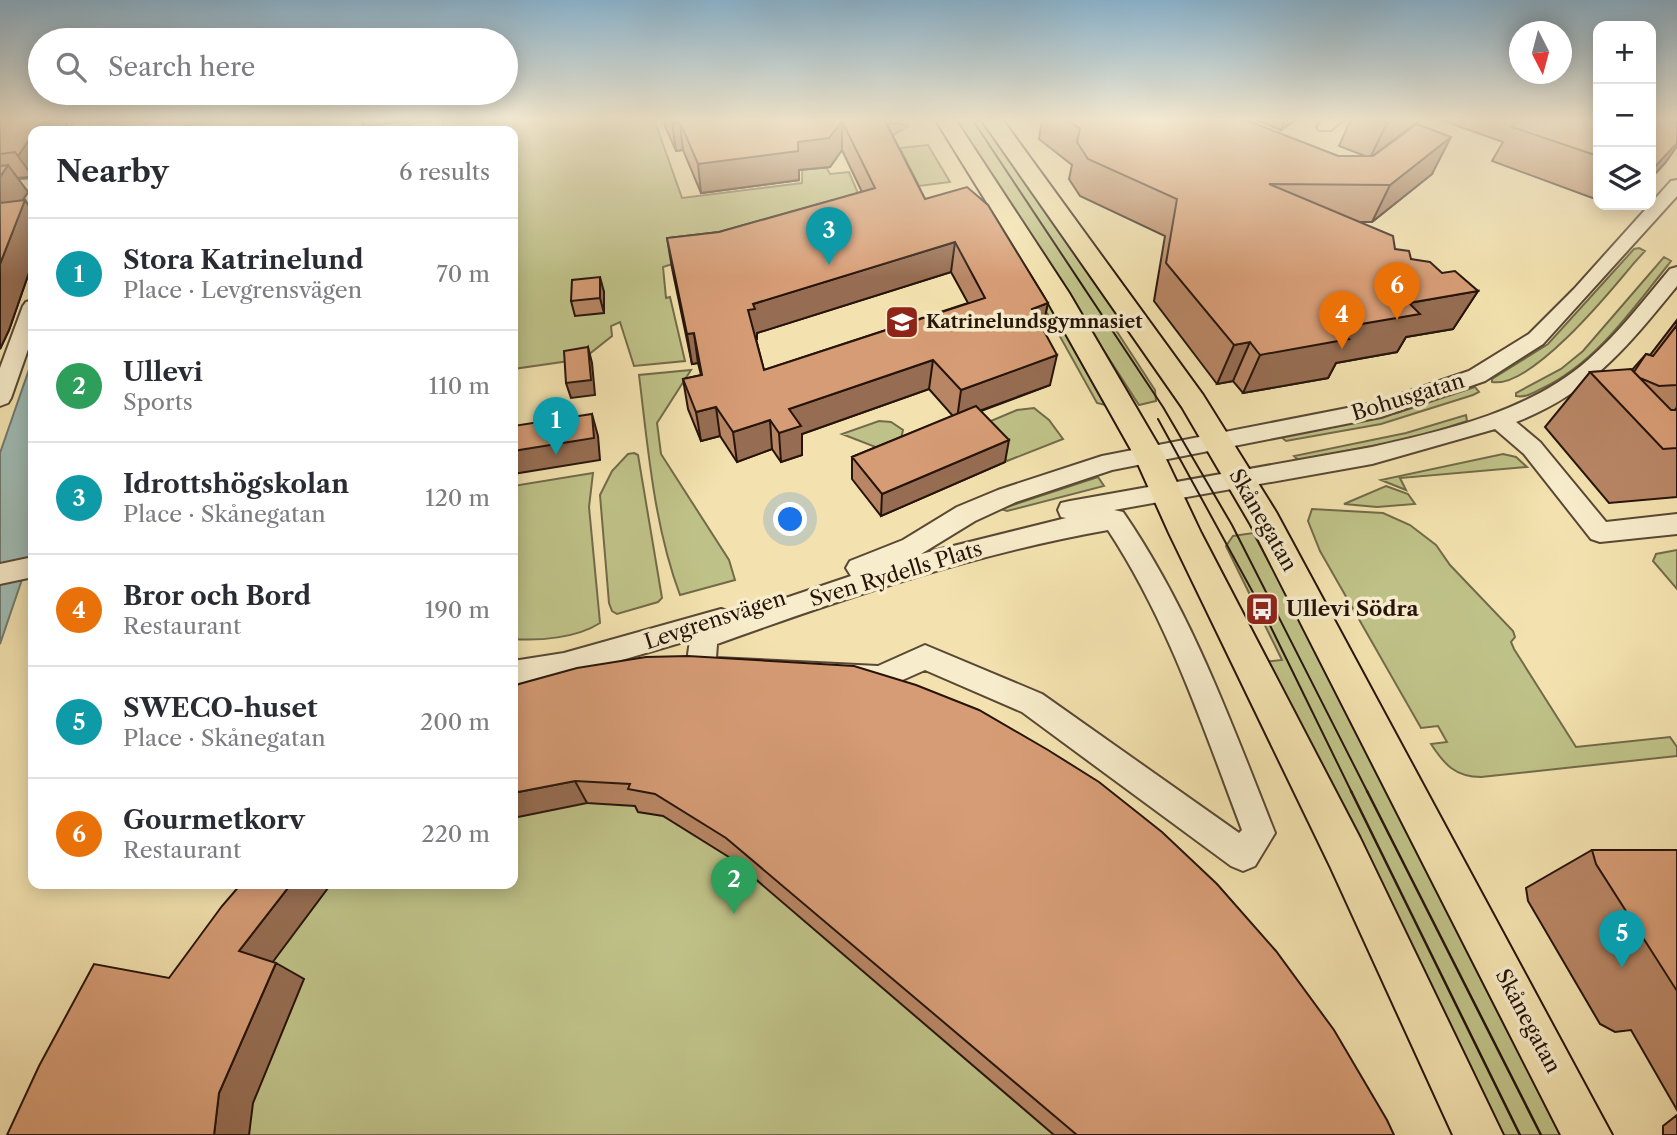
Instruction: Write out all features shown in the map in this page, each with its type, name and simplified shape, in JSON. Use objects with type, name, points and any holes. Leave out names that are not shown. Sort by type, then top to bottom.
[{"type":"main road","points":[[979,172],[1056,293],[1157,472],[1345,852],[1478,1135]]},
{"type":"main road","name":"Skånegatan","points":[[1028,172],[1217,440],[1241,479],[1307,598],[1587,1135]]},
{"type":"street","points":[[0,187],[28,184]]},
{"type":"street","name":"Bohusgatan","points":[[1157,472],[1217,440],[1381,409],[1476,376],[1536,339],[1581,293],[1677,185]]},
{"type":"street","name":"Bohusgatan","points":[[1157,472],[1241,479],[1408,447],[1499,419],[1555,394],[1595,366],[1677,272]]},
{"type":"street","points":[[0,398],[10,342],[28,314]]},
{"type":"street","points":[[1499,419],[1532,448],[1600,531],[1677,524]]},
{"type":"street","name":"Levgrensvägen","points":[[912,547],[966,514],[1007,496],[1110,462],[1157,472]]},
{"type":"street","name":"Levgrensvägen","points":[[518,672],[564,665],[699,628],[912,547],[1157,472]]},
{"type":"street","name":"Sven Rydells Plats","points":[[1114,519],[1133,545],[1179,631],[1259,834],[1243,855],[1032,703],[925,657],[880,678],[699,669],[704,637],[963,551],[1056,528],[1114,519]]},
{"type":"street","points":[[0,574],[28,568]]},
{"type":"green space","points":[[518,172],[673,172],[682,198],[802,183],[802,172],[849,172],[863,205],[663,267],[666,298],[670,297],[685,361],[634,366],[620,322],[611,326],[612,336],[583,359],[518,368]]},
{"type":"green space","points":[[912,172],[944,172],[950,182],[919,186]]},
{"type":"green space","points":[[988,172],[1019,172],[1125,321],[1112,324],[1155,390],[1156,401],[1139,405]]},
{"type":"green space","points":[[1009,245],[1026,262],[1105,405],[1097,403]]},
{"type":"green space","points":[[1634,249],[1645,251],[1569,336],[1527,370],[1508,380],[1492,382],[1492,379],[1548,344]]},
{"type":"green space","points":[[1664,257],[1671,261],[1626,318],[1596,350],[1561,378],[1529,395],[1516,396],[1516,393],[1561,369],[1583,351]]},
{"type":"green space","points":[[691,370],[657,423],[661,454],[729,560],[735,580],[680,595],[658,514],[639,375]]},
{"type":"green space","points":[[1475,387],[1479,392],[1473,395],[1381,424],[1286,441],[1280,436],[1397,413]]},
{"type":"green space","points":[[1034,408],[1049,420],[1063,439],[1007,461],[974,428],[1017,410]]},
{"type":"green space","points":[[1466,415],[1467,421],[1415,438],[1298,460],[1294,456],[1406,433]]},
{"type":"green space","points":[[879,421],[891,422],[903,430],[901,439],[883,450],[842,434]]},
{"type":"green space","points":[[628,454],[638,455],[662,598],[658,602],[617,614],[612,611],[609,603],[600,495],[612,471]]},
{"type":"green space","points":[[1503,454],[1516,457],[1527,467],[1400,478],[1406,490],[1381,480]]},
{"type":"green space","points":[[593,473],[589,507],[600,623],[591,628],[558,637],[518,639],[518,485]]},
{"type":"green space","points":[[1098,477],[1104,486],[1007,511],[1001,509]]},
{"type":"green space","points":[[1386,486],[1408,494],[1415,504],[1377,507],[1344,504]]},
{"type":"green space","points":[[1312,509],[1383,513],[1410,525],[1436,545],[1450,565],[1513,631],[1515,637],[1511,642],[1514,649],[1576,747],[1670,737],[1677,747],[1677,756],[1481,777],[1464,775],[1451,768],[1431,744],[1447,742],[1438,726],[1421,728],[1320,551],[1308,521]]},
{"type":"green space","points":[[1253,533],[1294,607],[1567,1135],[1496,1135],[1264,662],[1282,660],[1226,546],[1233,536]]},
{"type":"green space","points":[[1677,550],[1677,589],[1653,561],[1656,554]]},
{"type":"green space","points":[[518,720],[1359,1135],[57,1135],[204,994],[281,889],[518,889]]},
{"type":"water","points":[[28,372],[28,562],[0,644],[0,453]]},
{"type":"building","points":[[867,172],[911,172],[925,199],[967,187],[988,205],[1048,303],[1032,309],[1057,355],[961,390],[933,360],[789,409],[801,426],[779,433],[770,420],[733,432],[716,407],[696,412],[683,379],[702,375],[694,333],[687,334],[667,238],[719,232],[875,188]],"holes":[[[955,242],[985,298],[764,370],[748,310],[755,309],[753,304]]]},
{"type":"building","points":[[1117,172],[1407,172],[1390,185],[1269,184],[1393,236],[1395,249],[1409,251],[1411,259],[1430,262],[1442,273],[1455,271],[1478,291],[1409,303],[1420,314],[1338,328],[1349,339],[1260,355],[1250,342],[1234,345],[1166,263],[1177,199]]},
{"type":"building","points":[[25,200],[0,264],[0,203]]},
{"type":"building","points":[[600,277],[600,298],[571,301],[572,280]]},
{"type":"building","points":[[1677,325],[1677,385],[1659,386],[1640,378],[1634,372],[1646,354],[1653,356]]},
{"type":"building","points":[[588,347],[591,380],[566,383],[564,351]]},
{"type":"building","points":[[1631,369],[1671,410],[1677,410],[1677,448],[1663,449],[1590,372]]},
{"type":"building","points":[[976,406],[1009,440],[882,494],[852,457]]},
{"type":"building","points":[[592,414],[594,438],[518,450],[518,425]]},
{"type":"building","points":[[688,656],[854,666],[916,685],[979,710],[1099,782],[1162,832],[1217,884],[1276,951],[1334,1030],[1394,1135],[1077,1135],[726,838],[655,794],[628,789],[630,784],[575,781],[518,792],[518,684],[577,668],[646,657]]},
{"type":"building","points":[[1592,850],[1677,850],[1677,991],[1596,864]]},
{"type":"building","points":[[237,889],[287,889],[239,951],[276,963],[219,1093],[214,1135],[7,1135],[39,1066],[94,964],[169,978]]},
{"type":"tram line","points":[[1007,172],[1163,407],[1232,525],[1368,793]]},
{"type":"tram line","points":[[1158,419],[1262,609],[1352,793]]},
{"type":"tram line","points":[[1351,791],[1520,1135]]},
{"type":"tram line","points":[[1367,791],[1541,1135]]},
{"type":"place","name":"Idrottshögskolan","points":[[829,265]]},
{"type":"place","name":"Gourmetkorv","points":[[1397,320]]},
{"type":"place","name":"Katrinelundsgymnasiet","points":[[902,322]]},
{"type":"place","name":"Bror och Bord","points":[[1342,349]]},
{"type":"place","name":"Stora Katrinelund","points":[[556,455]]},
{"type":"place","name":"Ullevi Södra","points":[[1262,609]]},
{"type":"place","name":"Ullevi","points":[[734,914]]},
{"type":"place","name":"SWECO-huset","points":[[1622,968]]}]
